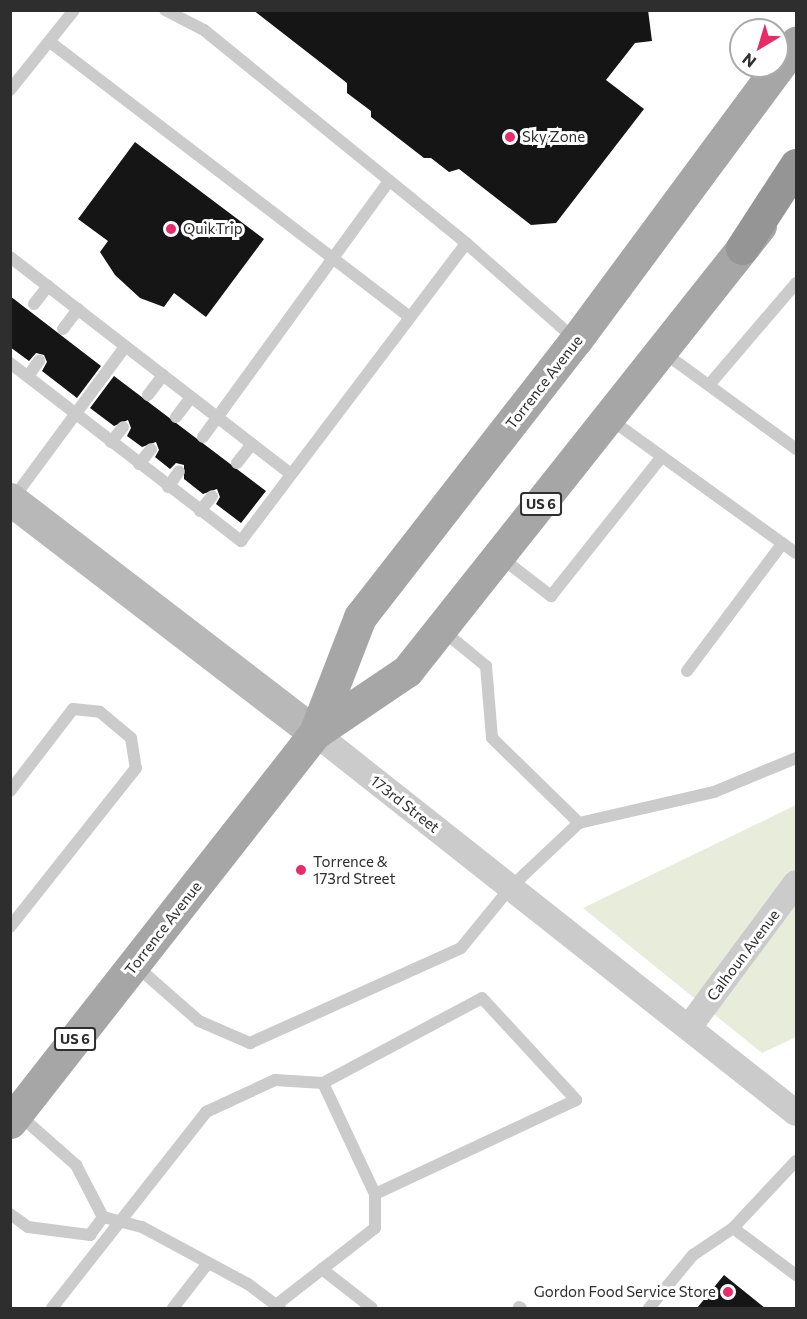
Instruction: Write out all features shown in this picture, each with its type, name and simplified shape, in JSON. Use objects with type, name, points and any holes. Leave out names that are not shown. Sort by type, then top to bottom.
[{"type":"highway","name":"US 6","points":[[742,248],[796,165]]},
{"type":"main road","name":"Torrence Avenue","points":[[13,1115],[134,965],[315,733],[360,616],[576,340],[796,43]]},
{"type":"main road","name":"Torrence Avenue","points":[[315,733],[408,671],[663,352],[742,248],[796,183]]},
{"type":"street","name":"173rd Street","points":[[11,499],[315,733],[796,1113]]},
{"type":"street","name":"Calhoun Avenue","points":[[689,1027],[796,883]]},
{"type":"lane","points":[[10,90],[74,10]]},
{"type":"lane","points":[[165,10],[204,30],[388,182],[466,243],[576,340]]},
{"type":"lane","points":[[50,42],[334,256],[410,317]]},
{"type":"lane","points":[[203,437],[388,182]]},
{"type":"lane","points":[[10,363],[241,541],[466,243]]},
{"type":"lane","points":[[10,274],[15,260],[291,474]]},
{"type":"lane","points":[[709,385],[796,283]]},
{"type":"lane","points":[[34,304],[48,286]]},
{"type":"lane","points":[[63,329],[78,309]]},
{"type":"lane","points":[[11,499],[125,347]]},
{"type":"lane","points":[[663,352],[796,449]]},
{"type":"lane","points":[[28,376],[39,361]]},
{"type":"lane","points":[[148,394],[163,375]]},
{"type":"lane","points":[[176,417],[192,397]]},
{"type":"lane","points":[[609,418],[660,459],[796,554]]},
{"type":"lane","points":[[111,442],[123,427]]},
{"type":"lane","points":[[237,463],[252,444]]},
{"type":"lane","points":[[139,464],[151,449]]},
{"type":"lane","points":[[499,556],[551,596],[660,459]]},
{"type":"lane","points":[[168,487],[179,471]]},
{"type":"lane","points":[[200,511],[212,496]]},
{"type":"lane","points":[[687,671],[782,544]]},
{"type":"lane","points":[[441,629],[486,666],[492,738],[579,823]]},
{"type":"lane","points":[[10,791],[73,709],[100,712],[130,738],[136,768],[10,927]]},
{"type":"lane","points":[[134,965],[199,1021],[250,1043],[461,948],[511,887],[579,823],[714,792],[796,758]]},
{"type":"lane","points":[[52,1308],[206,1112],[275,1080],[323,1083],[482,998],[576,1100],[375,1194]]},
{"type":"lane","points":[[13,1115],[75,1166],[103,1218],[142,1227],[208,1263],[278,1307],[375,1228],[375,1194],[323,1083]]},
{"type":"lane","points":[[649,1308],[693,1255],[733,1227],[796,1161]]},
{"type":"lane","points":[[10,1214],[28,1227],[90,1235],[103,1218]]},
{"type":"lane","points":[[733,1227],[796,1275]]},
{"type":"lane","points":[[173,1308],[208,1263]]},
{"type":"lane","points":[[322,1269],[372,1308]]},
{"type":"green space","points":[[796,805],[796,1037],[762,1053],[583,908]]},
{"type":"building","name":"Sky Zone","points":[[253,10],[648,10],[652,41],[635,43],[606,80],[644,109],[556,223],[531,225],[459,169],[449,172],[431,158],[424,158],[371,117],[371,111],[347,93],[347,83]]},
{"type":"building","name":"QuikTrip","points":[[135,142],[264,239],[206,317],[174,293],[164,307],[140,298],[115,275],[100,252],[108,241],[78,219]]},
{"type":"building","points":[[10,296],[101,366],[77,398],[42,371],[47,362],[44,355],[36,353],[29,361],[10,347]]},
{"type":"building","points":[[114,376],[266,491],[241,523],[216,504],[220,497],[217,489],[203,494],[184,479],[184,465],[176,463],[170,469],[155,457],[159,450],[156,442],[142,447],[127,436],[131,428],[128,420],[114,426],[90,408]]},
{"type":"building","name":"Gordon Food Service Store","points":[[724,1275],[765,1308],[697,1308]]},
{"type":"place","name":"Sky Zone","points":[[510,137]]},
{"type":"place","name":"QuikTrip","points":[[171,229]]},
{"type":"place","name":"Torrence & 173rd Street","points":[[301,870]]},
{"type":"place","name":"Gordon Food Service Store","points":[[728,1292]]}]
